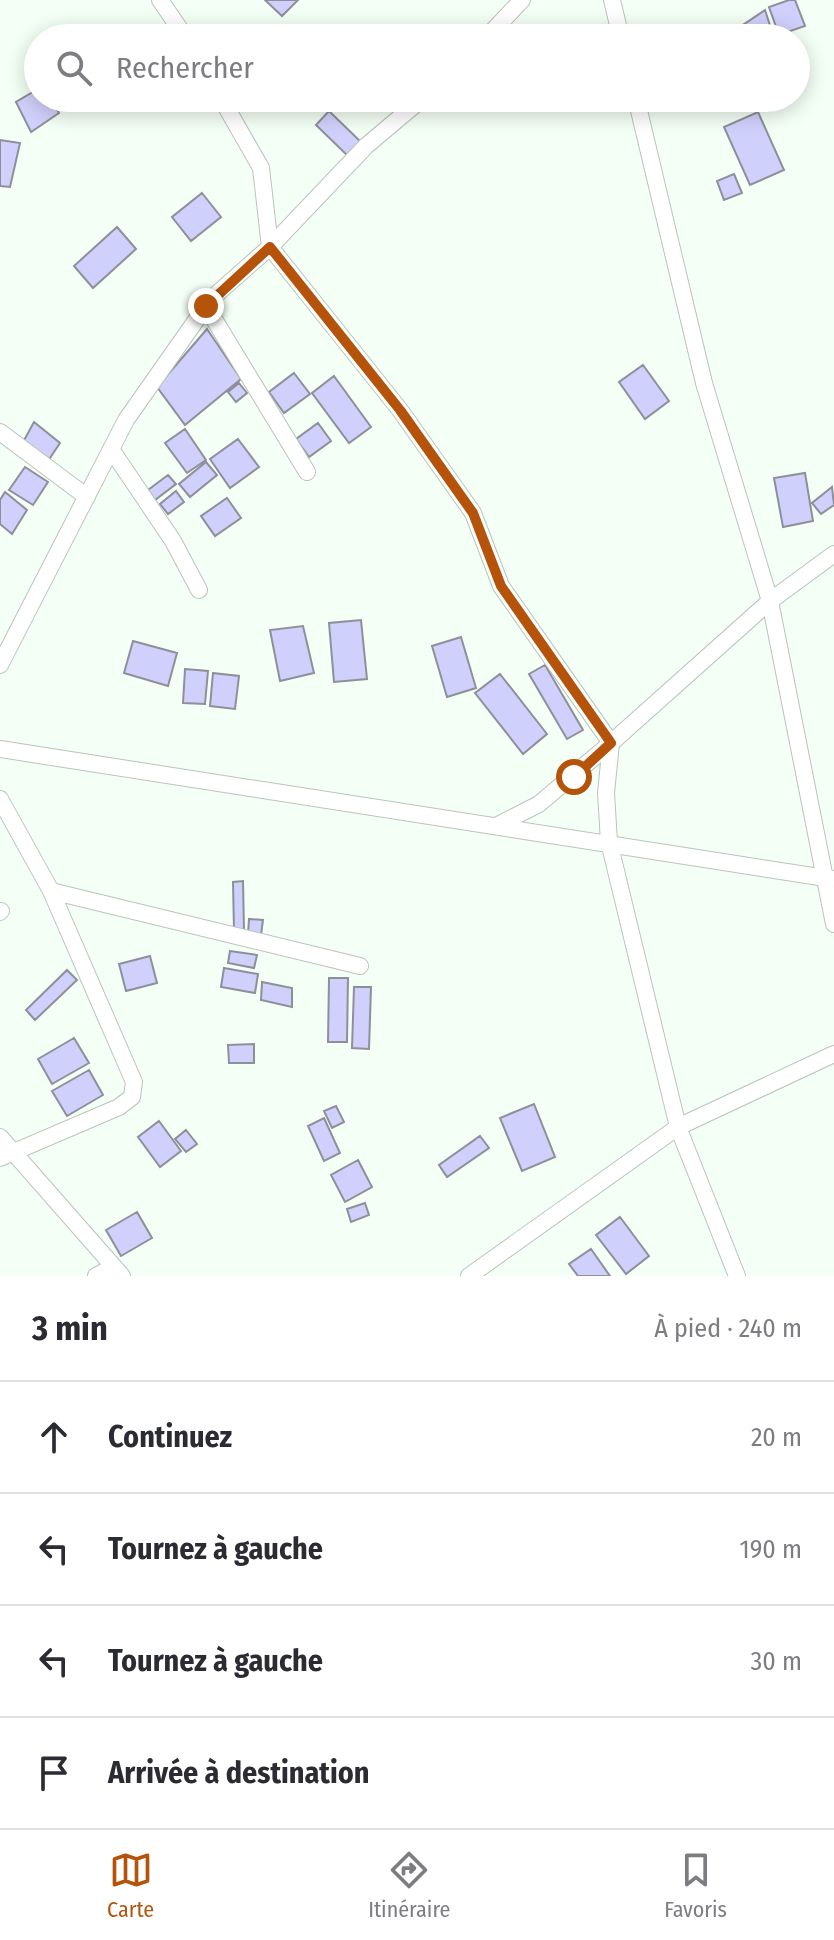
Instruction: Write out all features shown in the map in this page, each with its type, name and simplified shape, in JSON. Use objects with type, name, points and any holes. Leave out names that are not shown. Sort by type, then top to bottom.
[{"type":"street","points":[[160,0],[176,24]]},
{"type":"street","points":[[499,24],[522,0]]},
{"type":"street","points":[[612,0],[618,24]]},
{"type":"street","points":[[229,112],[261,168],[270,247],[400,410],[473,513],[501,586],[611,743],[606,793],[609,842],[678,1127],[737,1276]]},
{"type":"street","points":[[0,665],[126,420],[206,306],[270,247],[366,146],[406,112]]},
{"type":"street","points":[[639,112],[704,383],[770,601],[830,879],[834,924]]},
{"type":"street","points":[[206,306],[307,472]]},
{"type":"street","points":[[0,432],[87,497]]},
{"type":"street","points":[[111,449],[173,541],[199,590]]},
{"type":"street","points":[[498,825],[539,804],[770,601],[834,554]]},
{"type":"street","points":[[0,749],[830,879]]},
{"type":"street","points":[[0,799],[51,891],[134,1082],[132,1097],[119,1107],[7,1155]]},
{"type":"street","points":[[51,891],[360,966]]},
{"type":"street","points":[[469,1276],[678,1127],[834,1054]]},
{"type":"street","points":[[0,1137],[7,1155],[118,1271]]},
{"type":"street","points":[[96,1276],[118,1271]]},
{"type":"building","points":[[265,0],[298,0],[282,16]]},
{"type":"building","points":[[795,0],[804,24],[775,24],[769,7]]},
{"type":"building","points":[[765,10],[770,24],[744,24]]},
{"type":"building","points":[[24,97],[24,112],[59,113],[31,132],[16,102]]},
{"type":"building","points":[[330,112],[362,143],[349,157],[316,125]]},
{"type":"building","points":[[758,112],[784,170],[750,185],[724,127]]},
{"type":"building","points":[[0,140],[20,143],[10,187],[0,186]]},
{"type":"building","points":[[734,174],[742,193],[724,200],[717,181]]},
{"type":"building","points":[[202,193],[221,217],[191,241],[172,217]]},
{"type":"building","points":[[117,227],[136,249],[93,288],[74,266]]},
{"type":"building","points":[[207,329],[241,379],[185,425],[157,387]]},
{"type":"building","points":[[643,365],[669,401],[645,419],[619,382]]},
{"type":"building","points":[[294,373],[310,394],[284,413],[269,392]]},
{"type":"building","points":[[334,376],[371,427],[349,443],[312,393]]},
{"type":"building","points":[[239,383],[247,393],[236,402],[228,392]]},
{"type":"building","points":[[34,422],[60,443],[46,464],[22,444]]},
{"type":"building","points":[[318,423],[331,441],[309,457],[296,439]]},
{"type":"building","points":[[185,429],[206,460],[187,473],[165,443]]},
{"type":"building","points":[[238,439],[259,467],[230,488],[210,459]]},
{"type":"building","points":[[206,462],[217,475],[190,497],[179,484]]},
{"type":"building","points":[[25,467],[48,482],[33,505],[9,490]]},
{"type":"building","points":[[805,473],[813,521],[783,527],[774,478]]},
{"type":"building","points":[[168,475],[176,484],[155,500],[148,490]]},
{"type":"building","points":[[832,487],[834,505],[821,514],[812,503]]},
{"type":"building","points":[[176,491],[184,502],[168,514],[160,504]]},
{"type":"building","points":[[5,492],[27,510],[12,534],[0,524],[0,500]]},
{"type":"building","points":[[227,498],[241,518],[215,536],[201,516]]},
{"type":"building","points":[[361,620],[367,679],[334,682],[329,623]]},
{"type":"building","points":[[303,626],[314,673],[280,681],[270,630]]},
{"type":"building","points":[[461,637],[476,688],[447,697],[432,646]]},
{"type":"building","points":[[133,641],[177,653],[168,686],[124,673]]},
{"type":"building","points":[[545,665],[583,730],[567,739],[529,674]]},
{"type":"building","points":[[185,669],[208,671],[205,704],[183,703]]},
{"type":"building","points":[[213,673],[239,676],[235,709],[210,706]]},
{"type":"building","points":[[500,674],[547,734],[523,754],[475,693]]},
{"type":"building","points":[[243,881],[244,930],[234,930],[233,882]]},
{"type":"building","points":[[249,919],[263,920],[261,935],[248,934]]},
{"type":"building","points":[[230,951],[257,955],[254,968],[228,963]]},
{"type":"building","points":[[150,956],[157,983],[126,991],[119,964]]},
{"type":"building","points":[[224,968],[258,974],[255,993],[221,987]]},
{"type":"building","points":[[67,970],[77,980],[35,1020],[26,1010]]},
{"type":"building","points":[[329,978],[348,978],[347,1042],[328,1042]]},
{"type":"building","points":[[262,982],[292,988],[292,1007],[261,1000]]},
{"type":"building","points":[[354,987],[371,987],[369,1049],[352,1048]]},
{"type":"building","points":[[74,1038],[89,1063],[52,1084],[38,1059]]},
{"type":"building","points":[[254,1044],[254,1063],[229,1063],[228,1045]]},
{"type":"building","points":[[89,1070],[103,1095],[67,1116],[52,1091]]},
{"type":"building","points":[[534,1104],[555,1157],[522,1171],[500,1118]]},
{"type":"building","points":[[336,1106],[344,1122],[332,1128],[324,1111]]},
{"type":"building","points":[[324,1118],[340,1153],[324,1161],[308,1126]]},
{"type":"building","points":[[159,1121],[181,1151],[160,1167],[138,1137]]},
{"type":"building","points":[[186,1130],[197,1144],[186,1152],[175,1139]]},
{"type":"building","points":[[480,1136],[489,1148],[447,1177],[439,1165]]},
{"type":"building","points":[[358,1160],[372,1187],[345,1202],[331,1175]]},
{"type":"building","points":[[365,1203],[369,1215],[351,1222],[347,1209]]},
{"type":"building","points":[[137,1212],[152,1238],[121,1256],[106,1230]]},
{"type":"building","points":[[620,1217],[649,1256],[626,1274],[596,1235]]},
{"type":"building","points":[[591,1249],[610,1276],[578,1276],[569,1264]]},
{"type":"route","points":[[206,306],[270,247],[400,410],[473,513],[501,586],[611,743],[574,777]]}]
